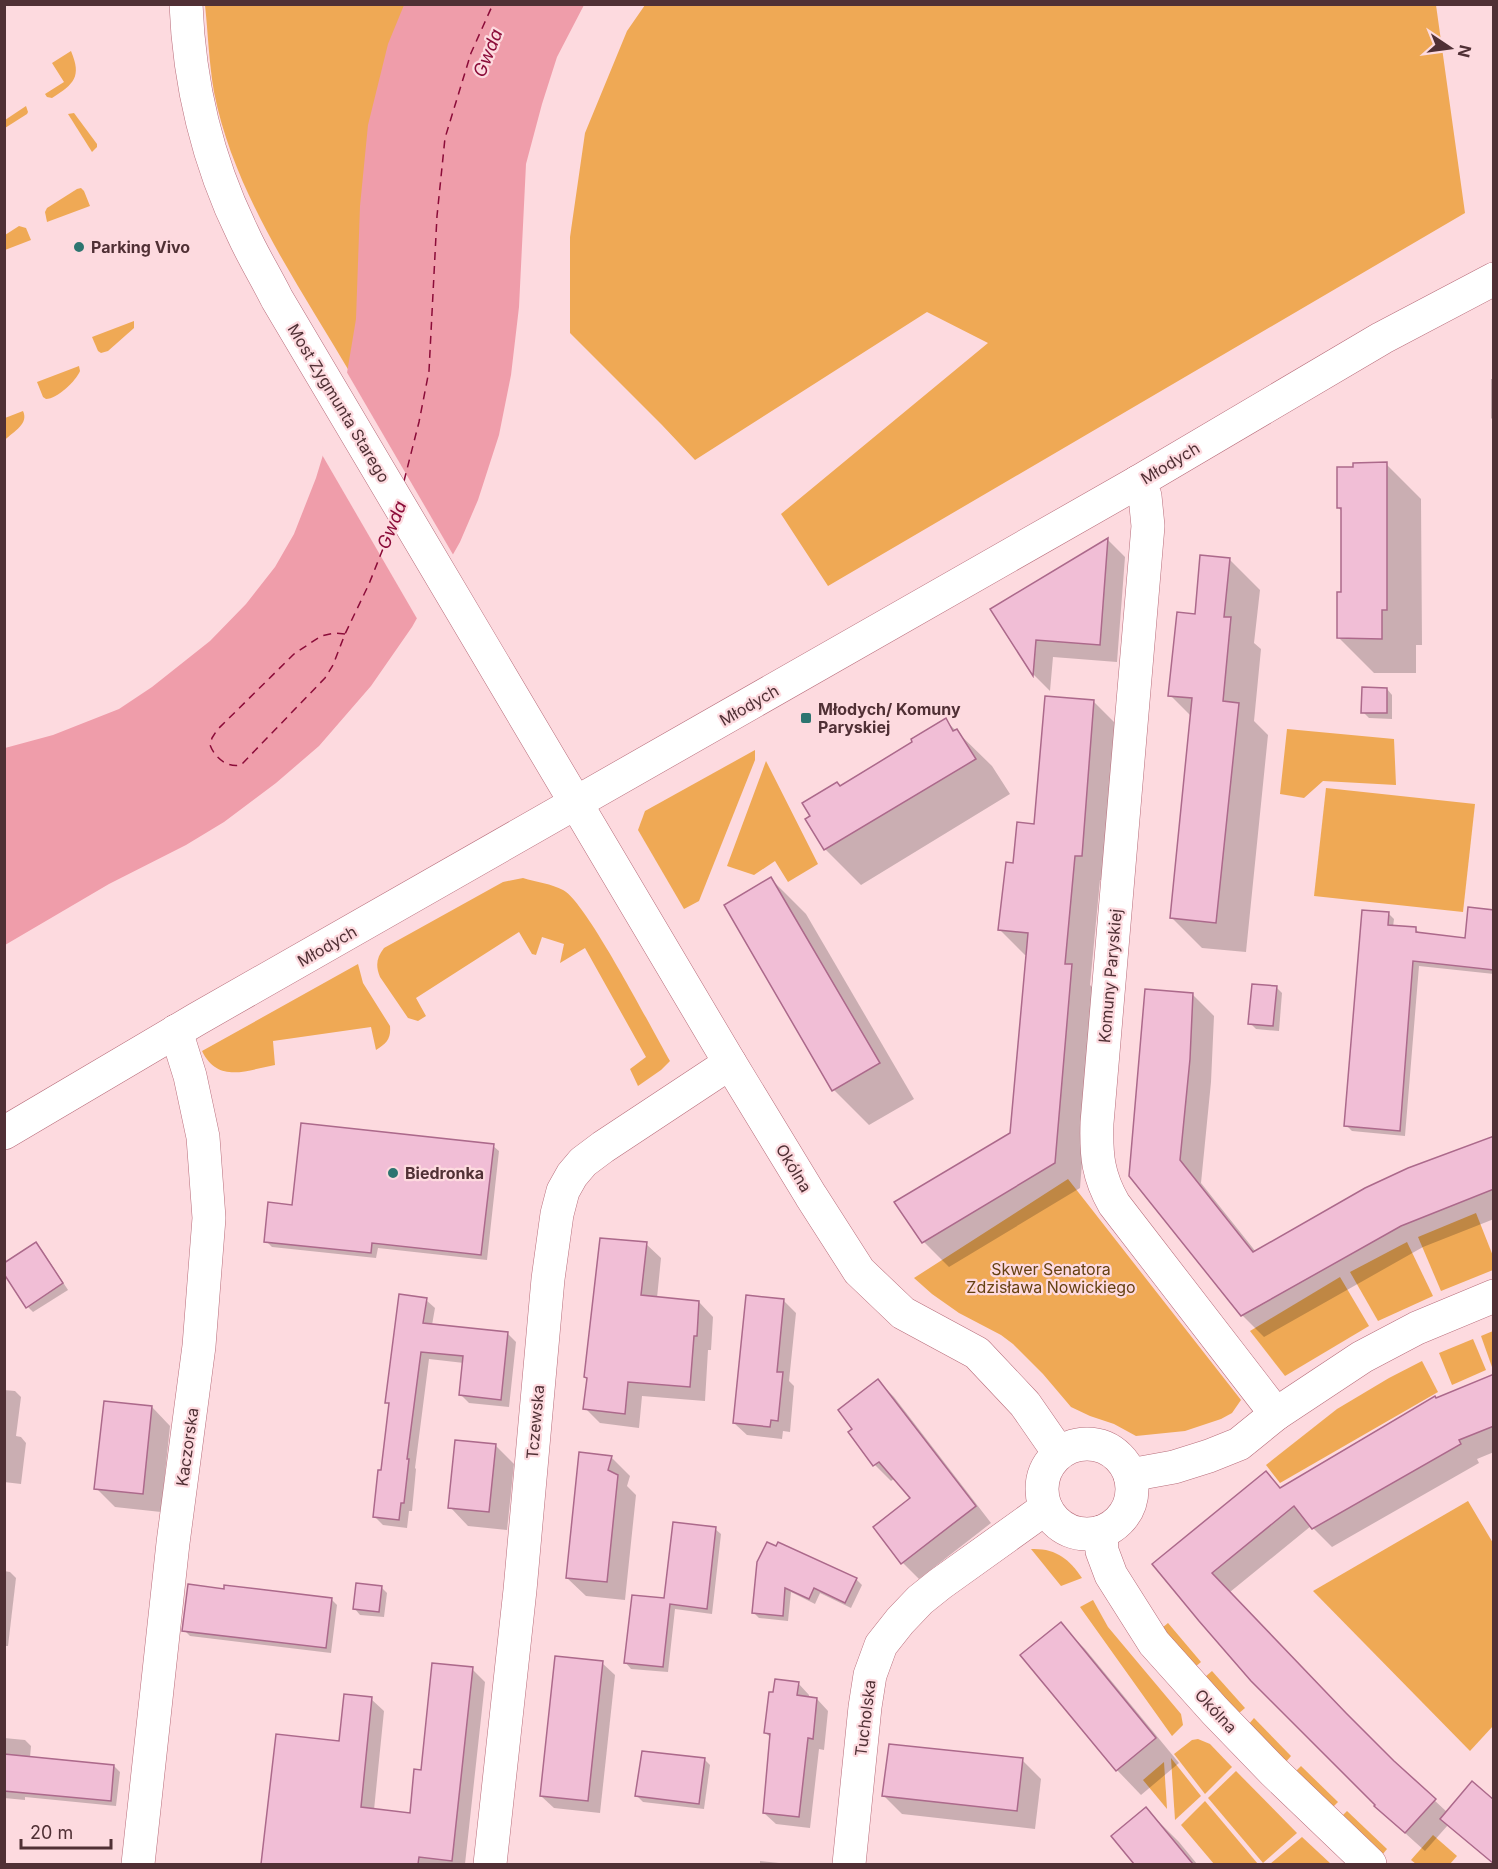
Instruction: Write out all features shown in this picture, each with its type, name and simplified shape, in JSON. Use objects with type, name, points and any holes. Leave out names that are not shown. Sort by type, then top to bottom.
[{"type":"street","name":"Most Zygmunta Starego","points":[[186,4],[192,72],[203,124],[211,153],[239,225],[277,298],[583,815]]},
{"type":"street","name":"Młodych","points":[[4,1133],[176,1031],[583,815],[726,718],[1138,482],[1382,338],[1494,279]]},
{"type":"street","name":"Komuny Paryskiej","points":[[1138,482],[1145,496],[1148,526],[1097,1124],[1098,1165],[1104,1185],[1114,1204],[1276,1414]]},
{"type":"street","name":"Okólna","points":[[583,815],[730,1063],[859,1271],[903,1313],[977,1353],[1025,1404],[1059,1453]]},
{"type":"street","name":"Kaczorska","points":[[138,1864],[173,1543],[199,1346],[208,1229],[208,1180],[203,1137],[190,1076],[176,1031]]},
{"type":"street","name":"Tczewska","points":[[490,1864],[520,1590],[548,1279],[560,1201],[568,1183],[583,1162],[730,1063]]},
{"type":"street","points":[[1131,1474],[1174,1467],[1239,1444],[1276,1414],[1362,1357],[1417,1328],[1494,1296]]},
{"type":"street","points":[[1086,1443],[1101,1445],[1124,1462],[1131,1474],[1133,1489],[1131,1503],[1124,1516],[1113,1526],[1101,1532],[1075,1533],[1063,1528],[1046,1508],[1042,1494],[1043,1478],[1049,1464],[1059,1453],[1072,1446],[1086,1443]]},
{"type":"street","name":"Tucholska","points":[[849,1864],[865,1707],[870,1675],[881,1645],[920,1600],[1046,1508]]},
{"type":"street","name":"Okólna","points":[[1101,1532],[1102,1551],[1111,1575],[1154,1643],[1273,1771],[1370,1864]]},
{"type":"green space","points":[[205,5],[407,5],[361,248],[352,376],[271,239],[237,167],[214,92]]},
{"type":"green space","points":[[645,5],[1436,5],[1465,213],[828,586],[781,514],[988,343],[927,312],[695,460],[570,333],[570,237],[585,133],[627,31]]},
{"type":"green space","points":[[71,51],[76,67],[74,79],[60,93],[52,98],[47,97],[45,94],[64,82],[52,63]]},
{"type":"green space","points":[[26,106],[27,114],[5,128],[5,120]]},
{"type":"green space","points":[[74,113],[97,144],[92,152],[68,114]]},
{"type":"green space","points":[[81,188],[90,206],[47,222],[45,212],[47,208]]},
{"type":"green space","points":[[19,226],[26,228],[31,240],[5,250],[5,235]]},
{"type":"green space","points":[[134,321],[134,328],[108,351],[101,353],[98,351],[92,337]]},
{"type":"green space","points":[[79,366],[78,375],[66,389],[50,398],[43,397],[37,382]]},
{"type":"green space","points":[[23,411],[22,424],[5,440],[5,418]]},
{"type":"green space","points":[[1287,729],[1394,739],[1396,785],[1323,781],[1304,798],[1280,794]]},
{"type":"green space","points":[[755,750],[755,760],[699,901],[684,909],[638,830],[645,811]]},
{"type":"green space","points":[[766,761],[818,864],[788,882],[775,861],[754,875],[727,866]]},
{"type":"green space","points":[[1326,788],[1475,804],[1463,912],[1314,896]]},
{"type":"green space","points":[[523,878],[559,888],[574,899],[635,997],[670,1061],[638,1086],[630,1069],[646,1057],[585,948],[560,963],[564,944],[542,937],[536,955],[532,954],[519,932],[416,998],[426,1016],[418,1021],[408,1018],[380,977],[378,961],[384,948],[503,882]]},
{"type":"green space","points":[[358,964],[363,983],[390,1026],[388,1040],[376,1050],[371,1027],[273,1041],[275,1065],[244,1071],[234,1072],[216,1068],[202,1051]]},
{"type":"green space","name":"Skwer Senatora Zdzisława Nowickiego","points":[[1068,1179],[1241,1400],[1232,1413],[1185,1431],[1136,1436],[1114,1424],[1071,1407],[1013,1344],[1001,1335],[959,1313],[914,1278]]},
{"type":"green space","points":[[1476,1213],[1493,1256],[1493,1270],[1441,1291],[1418,1237]]},
{"type":"green space","points":[[1407,1242],[1433,1296],[1378,1321],[1350,1272]]},
{"type":"green space","points":[[1340,1277],[1369,1326],[1285,1376],[1250,1331]]},
{"type":"green space","points":[[1493,1331],[1494,1366],[1492,1367],[1481,1336]]},
{"type":"green space","points":[[1473,1339],[1486,1370],[1452,1385],[1439,1353]]},
{"type":"green space","points":[[1422,1361],[1438,1392],[1280,1483],[1266,1465],[1337,1409]]},
{"type":"green space","points":[[1468,1501],[1493,1543],[1493,1726],[1470,1751],[1313,1591]]},
{"type":"green space","points":[[1031,1549],[1048,1550],[1061,1556],[1082,1578],[1061,1586]]},
{"type":"green space","points":[[1093,1600],[1108,1627],[1181,1714],[1183,1725],[1172,1736],[1080,1607]]},
{"type":"green space","points":[[1168,1623],[1201,1662],[1195,1667],[1162,1628]]},
{"type":"green space","points":[[1212,1671],[1245,1708],[1238,1714],[1205,1677]]},
{"type":"green space","points":[[1254,1718],[1291,1756],[1285,1763],[1248,1725]]},
{"type":"green space","points":[[1198,1739],[1210,1744],[1232,1767],[1205,1794],[1174,1754],[1192,1740]]},
{"type":"green space","points":[[1171,1758],[1201,1796],[1175,1820]]},
{"type":"green space","points":[[1164,1762],[1167,1809],[1143,1780]]},
{"type":"green space","points":[[1301,1766],[1338,1802],[1332,1808],[1295,1772]]},
{"type":"green space","points":[[1236,1771],[1297,1833],[1263,1863],[1208,1798]]},
{"type":"green space","points":[[1205,1801],[1258,1864],[1214,1864],[1181,1825]]},
{"type":"green space","points":[[1347,1811],[1387,1849],[1382,1855],[1341,1817]]},
{"type":"green space","points":[[1433,1835],[1457,1856],[1450,1864],[1416,1864],[1411,1860]]},
{"type":"green space","points":[[1302,1837],[1331,1864],[1270,1864]]},
{"type":"water","name":"Gwda","points":[[404,5],[584,5],[557,57],[526,164],[519,307],[511,375],[499,435],[478,500],[460,542],[412,627],[371,686],[319,746],[276,783],[224,822],[186,845],[109,884],[5,945],[5,748],[53,735],[119,709],[152,687],[210,641],[246,604],[275,567],[294,534],[316,478],[346,379],[356,319],[360,206],[368,125],[388,44]]},
{"type":"pier","points":[[345,369],[455,558],[419,622],[321,453]]},
{"type":"building","points":[[1387,462],[1387,610],[1382,610],[1382,639],[1337,638],[1337,592],[1341,592],[1341,508],[1337,508],[1337,467],[1353,467],[1353,463]]},
{"type":"building","points":[[1108,538],[1100,645],[1036,640],[1033,676],[990,609]]},
{"type":"building","points":[[1200,555],[1230,558],[1224,617],[1231,617],[1223,701],[1239,703],[1216,923],[1170,918],[1192,698],[1168,696],[1177,612],[1195,614]]},
{"type":"building","points":[[1362,687],[1387,688],[1387,713],[1361,713]]},
{"type":"building","points":[[1045,696],[1094,700],[1082,856],[1075,856],[1065,964],[1072,964],[1055,1163],[922,1243],[894,1202],[1010,1133],[1028,933],[998,930],[1006,862],[1013,863],[1017,822],[1034,824]]},
{"type":"building","points":[[946,718],[953,731],[957,729],[976,759],[824,850],[805,819],[810,816],[802,803],[837,782],[840,786],[912,742],[911,739]]},
{"type":"building","points":[[771,877],[880,1063],[832,1091],[724,905]]},
{"type":"building","points":[[1468,907],[1494,910],[1494,970],[1413,961],[1400,1131],[1344,1126],[1362,910],[1389,912],[1388,925],[1416,927],[1416,932],[1465,938]]},
{"type":"building","points":[[1252,984],[1277,986],[1273,1026],[1248,1024]]},
{"type":"building","points":[[1145,989],[1193,993],[1190,1059],[1180,1160],[1253,1252],[1365,1188],[1408,1168],[1494,1136],[1494,1189],[1401,1226],[1241,1316],[1129,1176]]},
{"type":"building","name":"Biedronka","points":[[301,1123],[494,1144],[481,1255],[372,1243],[371,1253],[264,1242],[268,1202],[292,1205]]},
{"type":"building","points":[[600,1238],[647,1242],[641,1295],[699,1301],[690,1387],[628,1382],[625,1414],[583,1409],[587,1378],[584,1377]]},
{"type":"building","points":[[36,1242],[63,1283],[26,1308],[4,1274],[4,1263]]},
{"type":"building","points":[[399,1294],[427,1298],[423,1323],[508,1332],[501,1400],[459,1395],[463,1356],[421,1352],[407,1459],[409,1459],[404,1503],[401,1503],[399,1520],[373,1517],[389,1403],[385,1403]]},
{"type":"building","points":[[746,1295],[784,1299],[777,1372],[783,1372],[778,1421],[771,1420],[770,1427],[733,1423]]},
{"type":"building","points":[[1494,1374],[1494,1426],[1459,1440],[1461,1444],[1312,1529],[1294,1506],[1212,1573],[1346,1713],[1436,1799],[1405,1833],[1374,1806],[1251,1681],[1152,1564],[1266,1471],[1280,1488],[1435,1396],[1436,1398]]},
{"type":"building","points":[[878,1379],[976,1506],[901,1564],[873,1527],[910,1498],[879,1462],[873,1466],[848,1432],[852,1429],[838,1410]]},
{"type":"building","points":[[104,1401],[152,1406],[143,1494],[94,1489]]},
{"type":"building","points":[[455,1440],[496,1444],[489,1512],[448,1508]]},
{"type":"building","points":[[579,1452],[612,1456],[608,1470],[618,1475],[607,1582],[566,1578]]},
{"type":"building","points":[[673,1522],[716,1527],[707,1609],[670,1604],[663,1667],[624,1663],[632,1595],[664,1598]]},
{"type":"building","points":[[767,1542],[776,1546],[778,1542],[857,1578],[845,1603],[814,1588],[809,1599],[785,1588],[783,1616],[752,1613],[757,1562]]},
{"type":"building","points":[[356,1583],[382,1586],[379,1612],[353,1609]]},
{"type":"building","points":[[188,1584],[224,1589],[224,1585],[332,1598],[326,1648],[182,1631]]},
{"type":"building","points":[[1061,1622],[1156,1738],[1116,1771],[1020,1655]]},
{"type":"building","points":[[555,1656],[603,1661],[588,1801],[540,1796]]},
{"type":"building","points":[[432,1663],[473,1667],[452,1861],[419,1857],[418,1864],[261,1864],[276,1734],[339,1741],[344,1694],[372,1697],[361,1807],[410,1813],[414,1769],[421,1770]]},
{"type":"building","points":[[775,1679],[799,1682],[797,1695],[817,1698],[813,1739],[808,1738],[799,1817],[763,1813],[770,1734],[764,1733],[769,1692],[773,1692]]},
{"type":"building","points":[[889,1744],[1023,1758],[1017,1811],[882,1796]]},
{"type":"building","points":[[642,1751],[705,1758],[699,1804],[635,1796]]},
{"type":"building","points":[[4,1754],[114,1765],[111,1801],[4,1791]]},
{"type":"building","points":[[1472,1781],[1494,1800],[1494,1864],[1440,1819]]},
{"type":"building","points":[[1146,1807],[1193,1864],[1134,1864],[1111,1836]]},
{"type":"ferry route","points":[[404,481],[429,371],[437,216],[445,138],[471,53],[493,4]]},
{"type":"ferry route","points":[[345,634],[335,633],[321,636],[294,654],[217,730],[210,745],[218,758],[231,765],[241,765],[325,678],[369,584],[392,526]]},
{"type":"place","name":"Parking Vivo","points":[[79,247]]},
{"type":"place","name":"Młodych/ Komuny Paryskiej","points":[[806,718]]},
{"type":"place","name":"Biedronka","points":[[393,1173]]}]
